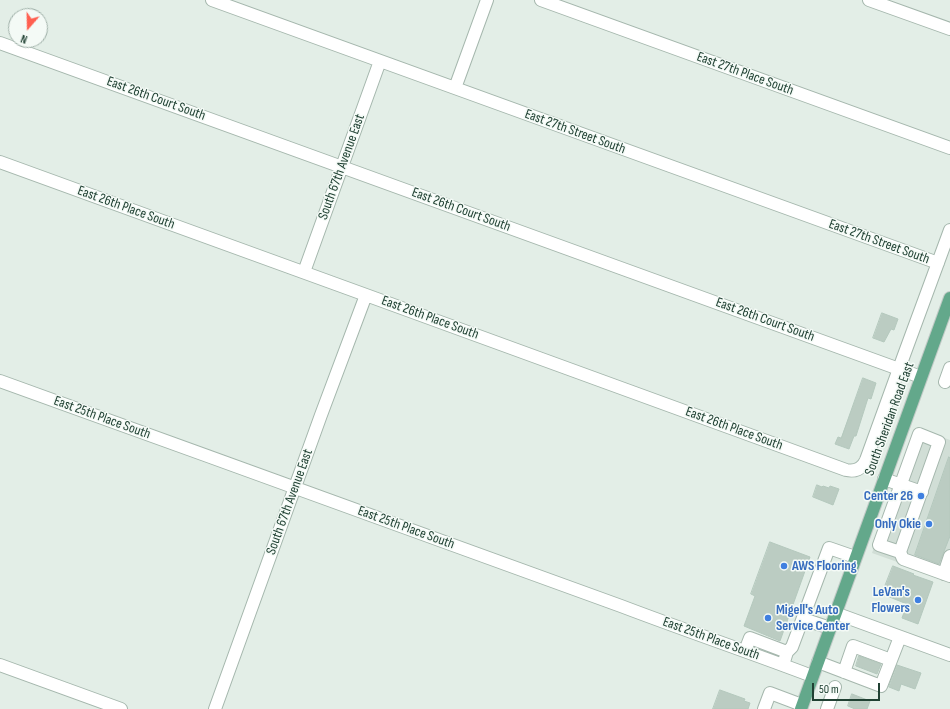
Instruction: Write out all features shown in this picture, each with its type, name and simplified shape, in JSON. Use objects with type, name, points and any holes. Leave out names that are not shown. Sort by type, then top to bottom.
[{"type":"main road","name":"South Sheridan Road East","points":[[801,707],[950,298]]},
{"type":"street","name":"East 27th Street South","points":[[212,0],[938,263]]},
{"type":"street","points":[[455,88],[487,0]]},
{"type":"street","name":"East 27th Place South","points":[[541,0],[950,148]]},
{"type":"street","points":[[869,0],[950,29]]},
{"type":"street","name":"East 26th Court South","points":[[0,43],[921,377]]},
{"type":"street","name":"South 67th Avenue East","points":[[304,272],[380,61]]},
{"type":"street","name":"East 26th Place South","points":[[0,162],[846,470],[852,471],[860,468]]},
{"type":"street","name":"South Sheridan Road East","points":[[860,468],[864,465],[866,460],[950,230]]},
{"type":"street","name":"South 67th Avenue East","points":[[215,709],[366,295]]},
{"type":"street","points":[[945,382],[950,368]]},
{"type":"street","name":"East 25th Place South","points":[[0,381],[812,676]]},
{"type":"street","points":[[879,545],[919,434],[945,444],[922,492],[900,552],[903,559],[947,575],[950,556]]},
{"type":"street","points":[[884,479],[922,492]]},
{"type":"street","points":[[862,539],[900,552]]},
{"type":"street","points":[[783,665],[787,652],[792,647],[829,548],[855,557]]},
{"type":"street","points":[[835,613],[950,655]]},
{"type":"street","points":[[803,619],[830,628]]},
{"type":"street","points":[[818,662],[881,686],[900,637]]},
{"type":"street","points":[[745,651],[750,638],[787,652]]},
{"type":"street","points":[[844,672],[853,646],[891,660]]},
{"type":"street","points":[[0,665],[121,709]]},
{"type":"street","points":[[826,709],[834,687]]},
{"type":"street","points":[[764,709],[770,693],[801,707]]},
{"type":"shaded area","name":"Center 26","points":[[917,428],[950,440],[950,574],[948,580],[872,553]]},
{"type":"building","points":[[882,313],[898,319],[894,330],[891,329],[884,342],[873,338]]},
{"type":"building","points":[[863,378],[876,383],[871,399],[868,398],[856,436],[854,436],[849,449],[835,444],[838,437],[841,438]]},
{"type":"building","points":[[949,457],[950,536],[939,564],[915,555]]},
{"type":"building","points":[[817,485],[829,488],[830,486],[839,489],[833,505],[813,497]]},
{"type":"building","points":[[770,542],[810,557],[780,641],[744,626],[755,596],[751,594]]},
{"type":"building","points":[[893,566],[933,582],[918,624],[902,618],[907,604],[882,594]]},
{"type":"building","points":[[859,656],[881,664],[877,674],[856,666]]},
{"type":"building","points":[[897,665],[921,673],[915,689],[901,684],[899,691],[889,687]]},
{"type":"building","points":[[720,690],[745,699],[744,701],[750,703],[748,709],[713,709]]},
{"type":"building","points":[[852,694],[870,701],[867,709],[855,709],[848,706]]},
{"type":"place","name":"Center 26","points":[[921,496]]},
{"type":"place","name":"Only Okie","points":[[929,524]]},
{"type":"place","name":"AWS Flooring","points":[[784,566]]},
{"type":"place","name":"LeVan's Flowers","points":[[918,600]]},
{"type":"place","name":"Migell's Auto Service Center","points":[[768,618]]}]
